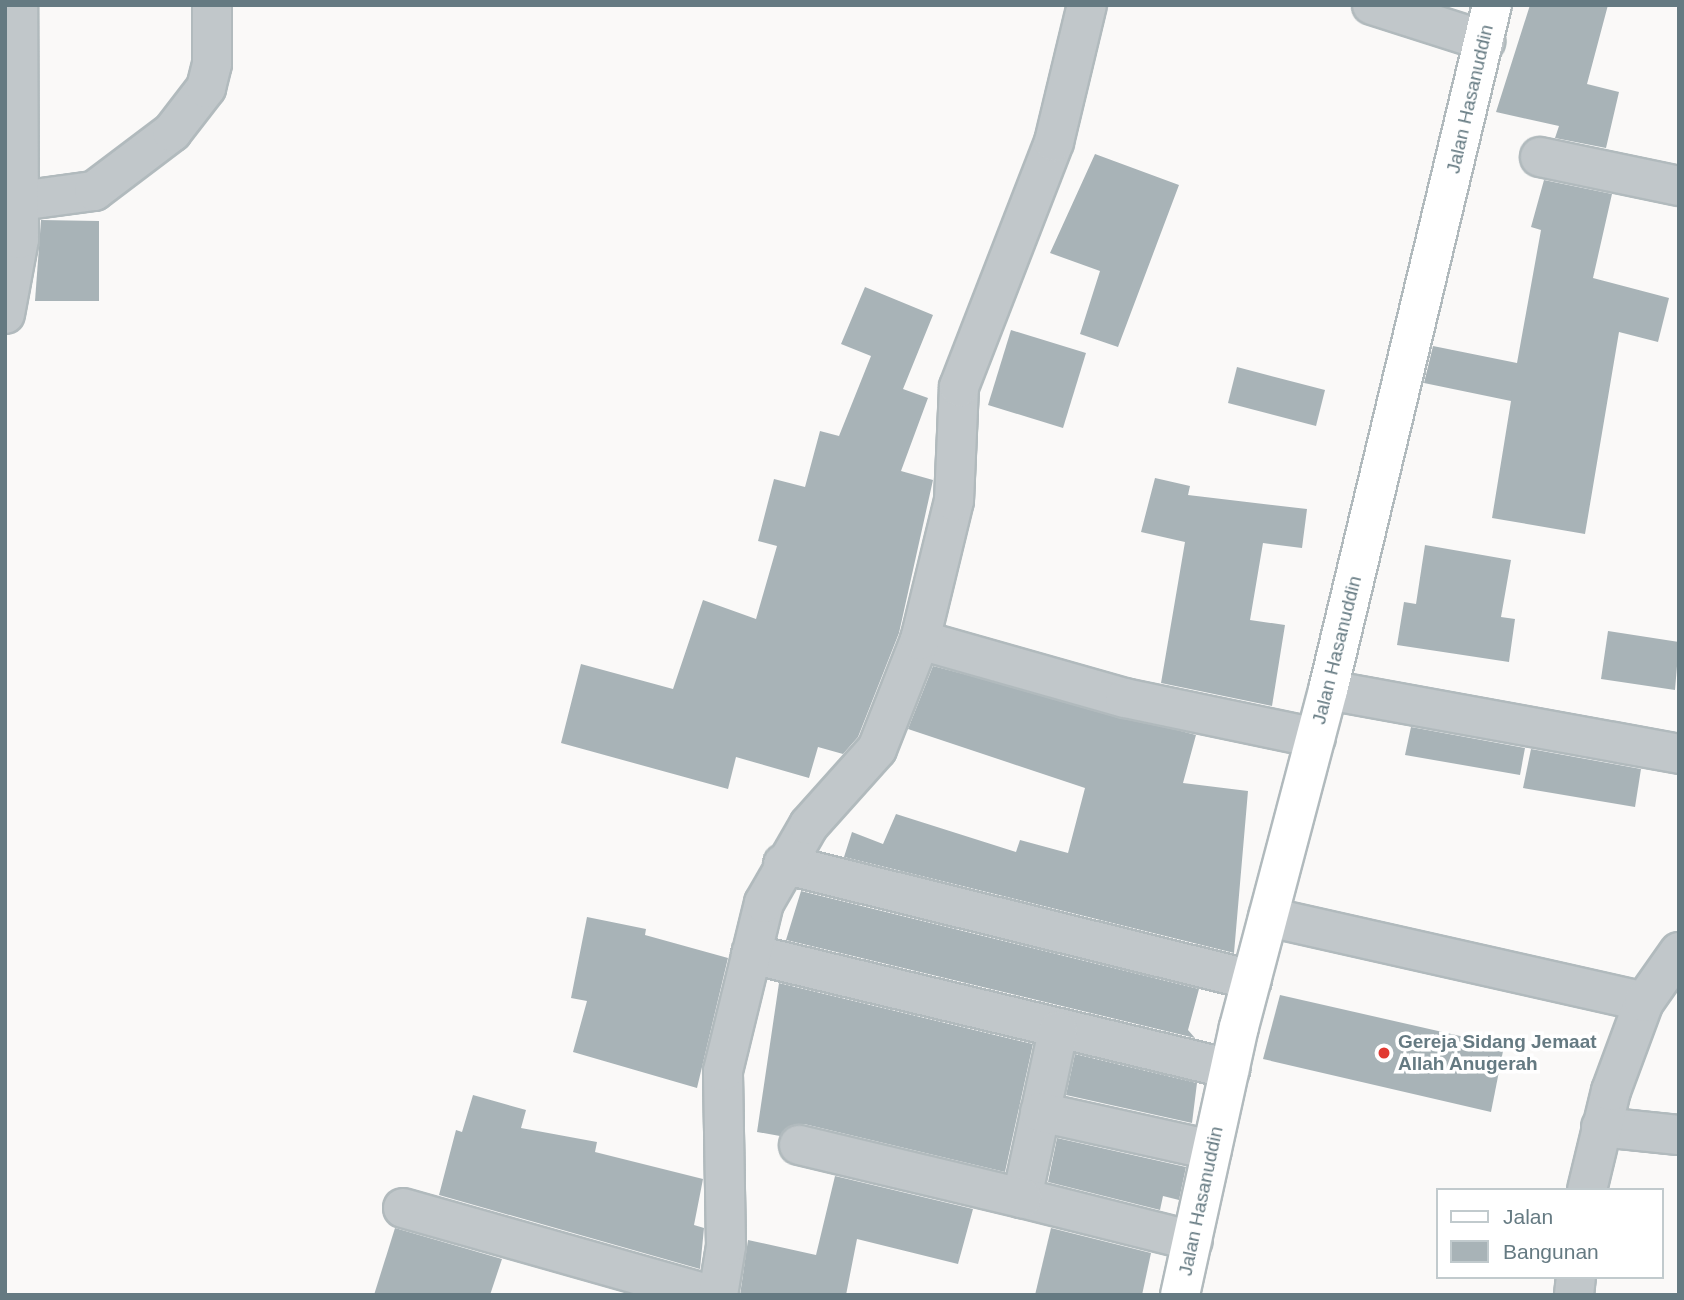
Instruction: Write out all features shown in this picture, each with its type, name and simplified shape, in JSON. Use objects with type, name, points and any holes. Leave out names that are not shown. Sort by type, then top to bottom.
[{"type":"main road","name":"Jalan Hasanuddin","points":[[1180,1295],[1230,1069],[1328,691],[1488,23]]},
{"type":"street","points":[[5,314],[17,262],[12,202],[18,5]]},
{"type":"street","points":[[12,202],[94,191],[172,132],[206,88],[212,64],[212,5]]},
{"type":"street","points":[[718,1295],[726,1247],[723,1071],[751,954],[783,864],[877,749],[920,640],[954,501],[959,387],[1054,142],[1087,5]]},
{"type":"street","points":[[1372,5],[1488,23]]},
{"type":"street","points":[[1540,157],[1679,186]]},
{"type":"street","points":[[920,640],[1125,698],[1316,738]]},
{"type":"street","points":[[1328,691],[1679,754]]},
{"type":"street","points":[[783,864],[1252,980]]},
{"type":"street","points":[[1268,917],[1644,1003]]},
{"type":"street","points":[[1587,1188],[1601,1127],[1644,1003],[1679,952]]},
{"type":"street","points":[[751,954],[1058,1031],[1230,1069]]},
{"type":"street","points":[[1022,1198],[1058,1031]]},
{"type":"street","points":[[1040,1112],[1212,1150]]},
{"type":"street","points":[[1601,1127],[1679,1135]]},
{"type":"street","points":[[799,1145],[1193,1241]]},
{"type":"street","points":[[403,1208],[711,1295]]},
{"type":"building","points":[[1530,5],[1608,5],[1587,84],[1619,92],[1606,148],[1555,138],[1559,126],[1496,112]]},
{"type":"building","points":[[1095,154],[1179,185],[1118,347],[1080,334],[1100,271],[1050,253]]},
{"type":"building","points":[[1544,180],[1612,194],[1593,278],[1669,298],[1658,342],[1619,332],[1585,534],[1492,518],[1511,401],[1424,383],[1433,346],[1517,363],[1541,230],[1531,227]]},
{"type":"building","points":[[41,220],[99,221],[99,301],[35,301]]},
{"type":"building","points":[[865,287],[933,315],[903,389],[928,398],[901,471],[933,480],[899,633],[858,737],[843,754],[818,747],[809,778],[736,757],[728,789],[561,743],[581,664],[673,689],[703,600],[756,619],[777,546],[758,541],[774,479],[805,487],[820,431],[839,436],[871,356],[841,344]]},
{"type":"building","points":[[1011,330],[1086,353],[1063,428],[988,405]]},
{"type":"building","points":[[1237,367],[1325,390],[1316,426],[1228,403]]},
{"type":"building","points":[[1155,478],[1190,486],[1188,495],[1307,509],[1302,548],[1263,543],[1250,620],[1285,625],[1272,706],[1161,683],[1185,542],[1141,532]]},
{"type":"building","points":[[1425,545],[1511,560],[1501,617],[1515,619],[1509,662],[1397,645],[1404,602],[1416,604]]},
{"type":"building","points":[[1608,631],[1679,642],[1675,690],[1601,679]]},
{"type":"building","points":[[933,666],[1196,735],[1183,783],[1248,791],[1234,953],[844,857],[852,832],[883,844],[896,814],[1016,852],[1020,840],[1068,853],[1085,788],[908,729]]},
{"type":"building","points":[[1411,727],[1525,748],[1520,775],[1405,755]]},
{"type":"building","points":[[1531,749],[1641,769],[1635,807],[1523,788]]},
{"type":"building","points":[[801,891],[1199,989],[1188,1030],[1195,1038],[786,940]]},
{"type":"building","points":[[587,917],[646,929],[645,935],[728,958],[697,1088],[573,1052],[587,1001],[571,998]]},
{"type":"building","points":[[779,983],[1033,1044],[1005,1172],[804,1124],[780,1136],[757,1132]]},
{"type":"building","name":"Gereja Sidang Jemaat Allah Anugerah","points":[[1280,995],[1504,1046],[1491,1112],[1263,1059]]},
{"type":"building","points":[[1075,1054],[1197,1083],[1192,1123],[1066,1095]]},
{"type":"building","points":[[473,1095],[526,1110],[521,1128],[597,1142],[595,1152],[703,1179],[694,1225],[704,1228],[700,1269],[439,1195],[456,1130],[462,1132]]},
{"type":"building","points":[[1057,1138],[1186,1167],[1179,1200],[1163,1196],[1160,1210],[1048,1182]]},
{"type":"building","points":[[835,1176],[973,1209],[958,1264],[857,1239],[846,1295],[740,1295],[748,1240],[816,1255]]},
{"type":"building","points":[[395,1228],[502,1259],[490,1295],[374,1295]]},
{"type":"building","points":[[1051,1228],[1151,1253],[1142,1295],[1035,1295]]},
{"type":"place","name":"Gereja Sidang Jemaat Allah Anugerah","points":[[1384,1053]]}]
